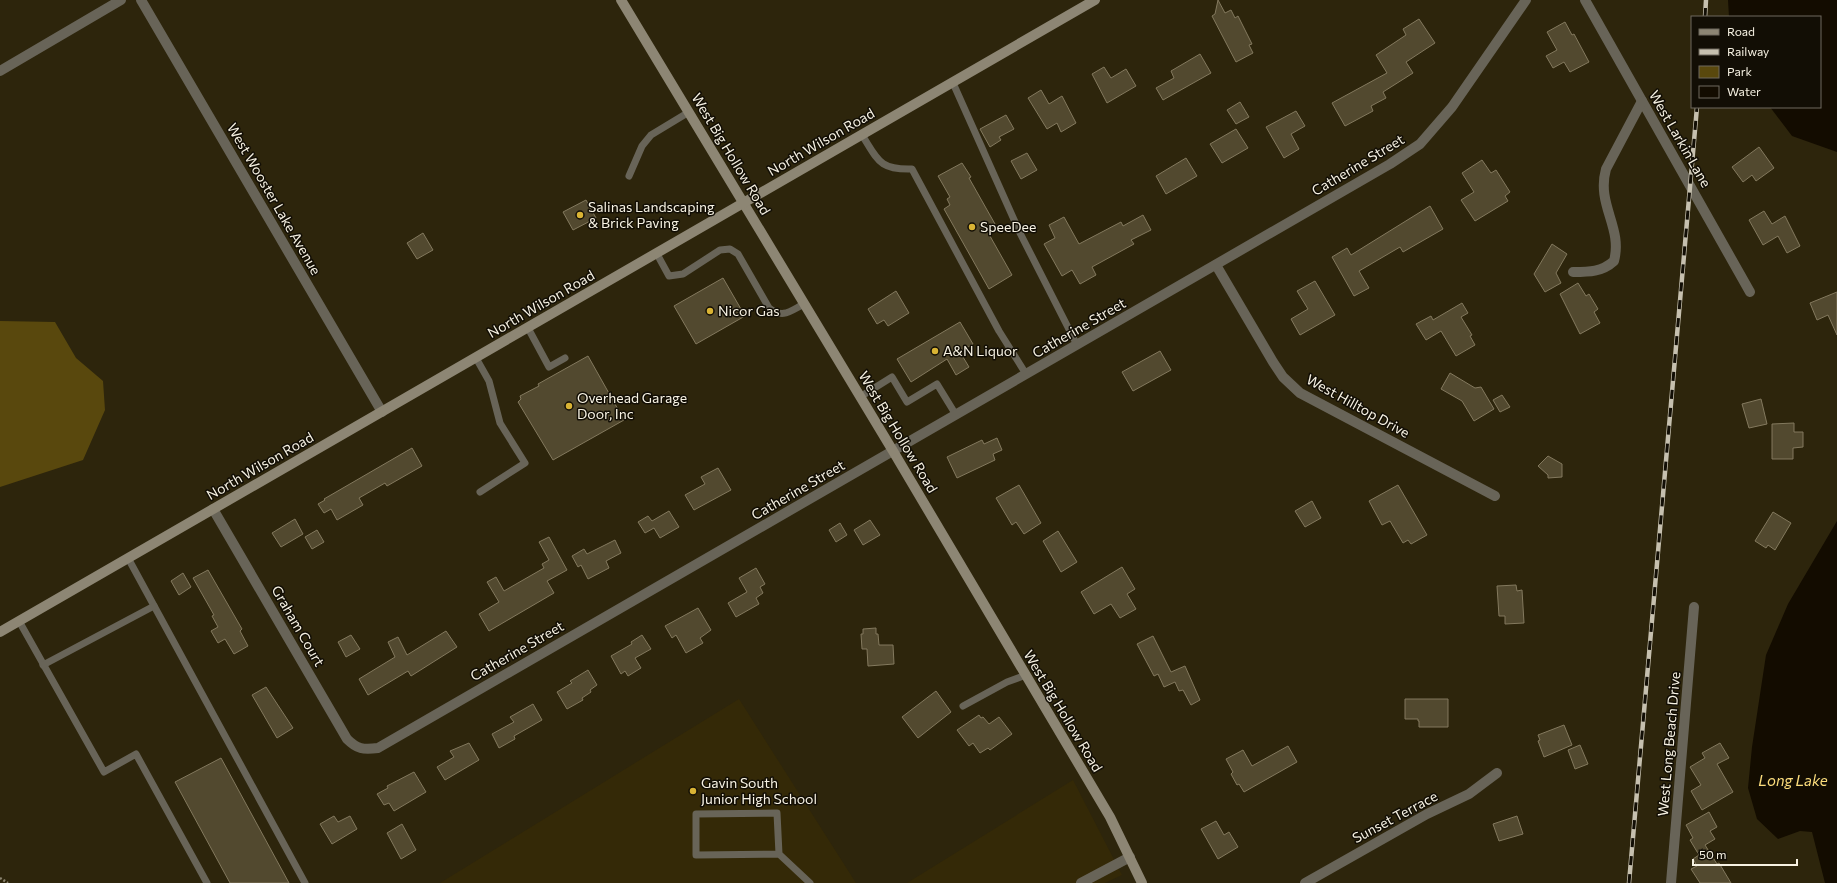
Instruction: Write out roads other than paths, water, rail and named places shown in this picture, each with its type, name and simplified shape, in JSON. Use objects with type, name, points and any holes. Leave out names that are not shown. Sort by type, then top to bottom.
[{"type":"street","points":[[1,67],[121,0]]},
{"type":"street","name":"West Wooster Lake Avenue","points":[[141,0],[382,412]]},
{"type":"street","name":"West Big Hollow Road","points":[[621,0],[893,451],[1110,817],[1142,883]]},
{"type":"street","name":"North Wilson Road","points":[[0,632],[744,204],[1095,0]]},
{"type":"street","name":"Catherine Street","points":[[365,750],[378,748],[1390,164],[1420,144],[1452,107],[1526,0]]},
{"type":"street","name":"West Larkin Lane","points":[[1585,0],[1750,292]]},
{"type":"street","points":[[1573,272],[1595,272],[1603,269],[1614,261],[1617,241],[1604,202],[1603,178],[1606,169],[1642,101]]},
{"type":"street","name":"West Hilltop Drive","points":[[1216,265],[1273,362],[1283,377],[1300,393],[1495,496]]},
{"type":"street","name":"Graham Court","points":[[213,509],[346,739],[355,748],[365,750]]},
{"type":"street","name":"West Long Beach Drive","points":[[1671,883],[1694,607]]},
{"type":"street","name":"Sunset Terrace","points":[[1306,883],[1408,825],[1469,794],[1497,774]]},
{"type":"street","points":[[1081,883],[1130,857]]},
{"type":"lane","points":[[952,83],[1020,233],[1077,345]]},
{"type":"lane","points":[[629,176],[642,146],[651,135],[689,112]]},
{"type":"lane","points":[[862,135],[878,161],[887,167],[896,170],[912,169],[999,331],[1026,374]]},
{"type":"lane","points":[[657,254],[670,276],[683,274],[720,250],[730,249],[738,254],[769,308],[776,314],[786,314],[804,304]]},
{"type":"lane","points":[[528,328],[549,367],[565,358]]},
{"type":"lane","points":[[476,358],[489,381],[500,423],[525,464],[480,492]]},
{"type":"lane","points":[[860,397],[892,377],[907,402],[937,384],[956,415]]},
{"type":"lane","points":[[128,558],[305,883]]},
{"type":"lane","points":[[43,665],[154,606]]},
{"type":"lane","points":[[19,621],[104,772],[136,754],[207,883]]},
{"type":"lane","points":[[962,706],[1007,682],[1026,675]]},
{"type":"lane","points":[[779,854],[777,813],[696,814],[696,855],[779,854],[810,883]]},
{"type":"water","points":[[1728,0],[1837,0],[1837,152],[1792,136],[1771,108],[1821,108],[1821,16],[1729,16]]},
{"type":"water","name":"Long Lake","points":[[1837,521],[1837,883],[1825,883],[1812,832],[1800,831],[1778,839],[1757,819],[1748,788],[1752,747],[1766,655],[1788,604]]},
{"type":"railway","points":[[1705,16],[1706,0]]},
{"type":"railway","points":[[1629,883],[1697,108]]},
{"type":"place","name":"Salinas Landscaping & Brick Paving","points":[[580,215]]},
{"type":"place","name":"SpeeDee","points":[[972,227]]},
{"type":"place","name":"Nicor Gas","points":[[710,311]]},
{"type":"place","name":"A&N Liquor","points":[[935,351]]},
{"type":"place","name":"Overhead Garage Door, Inc","points":[[569,406]]},
{"type":"place","name":"Gavin South Junior High School","points":[[693,791]]}]
